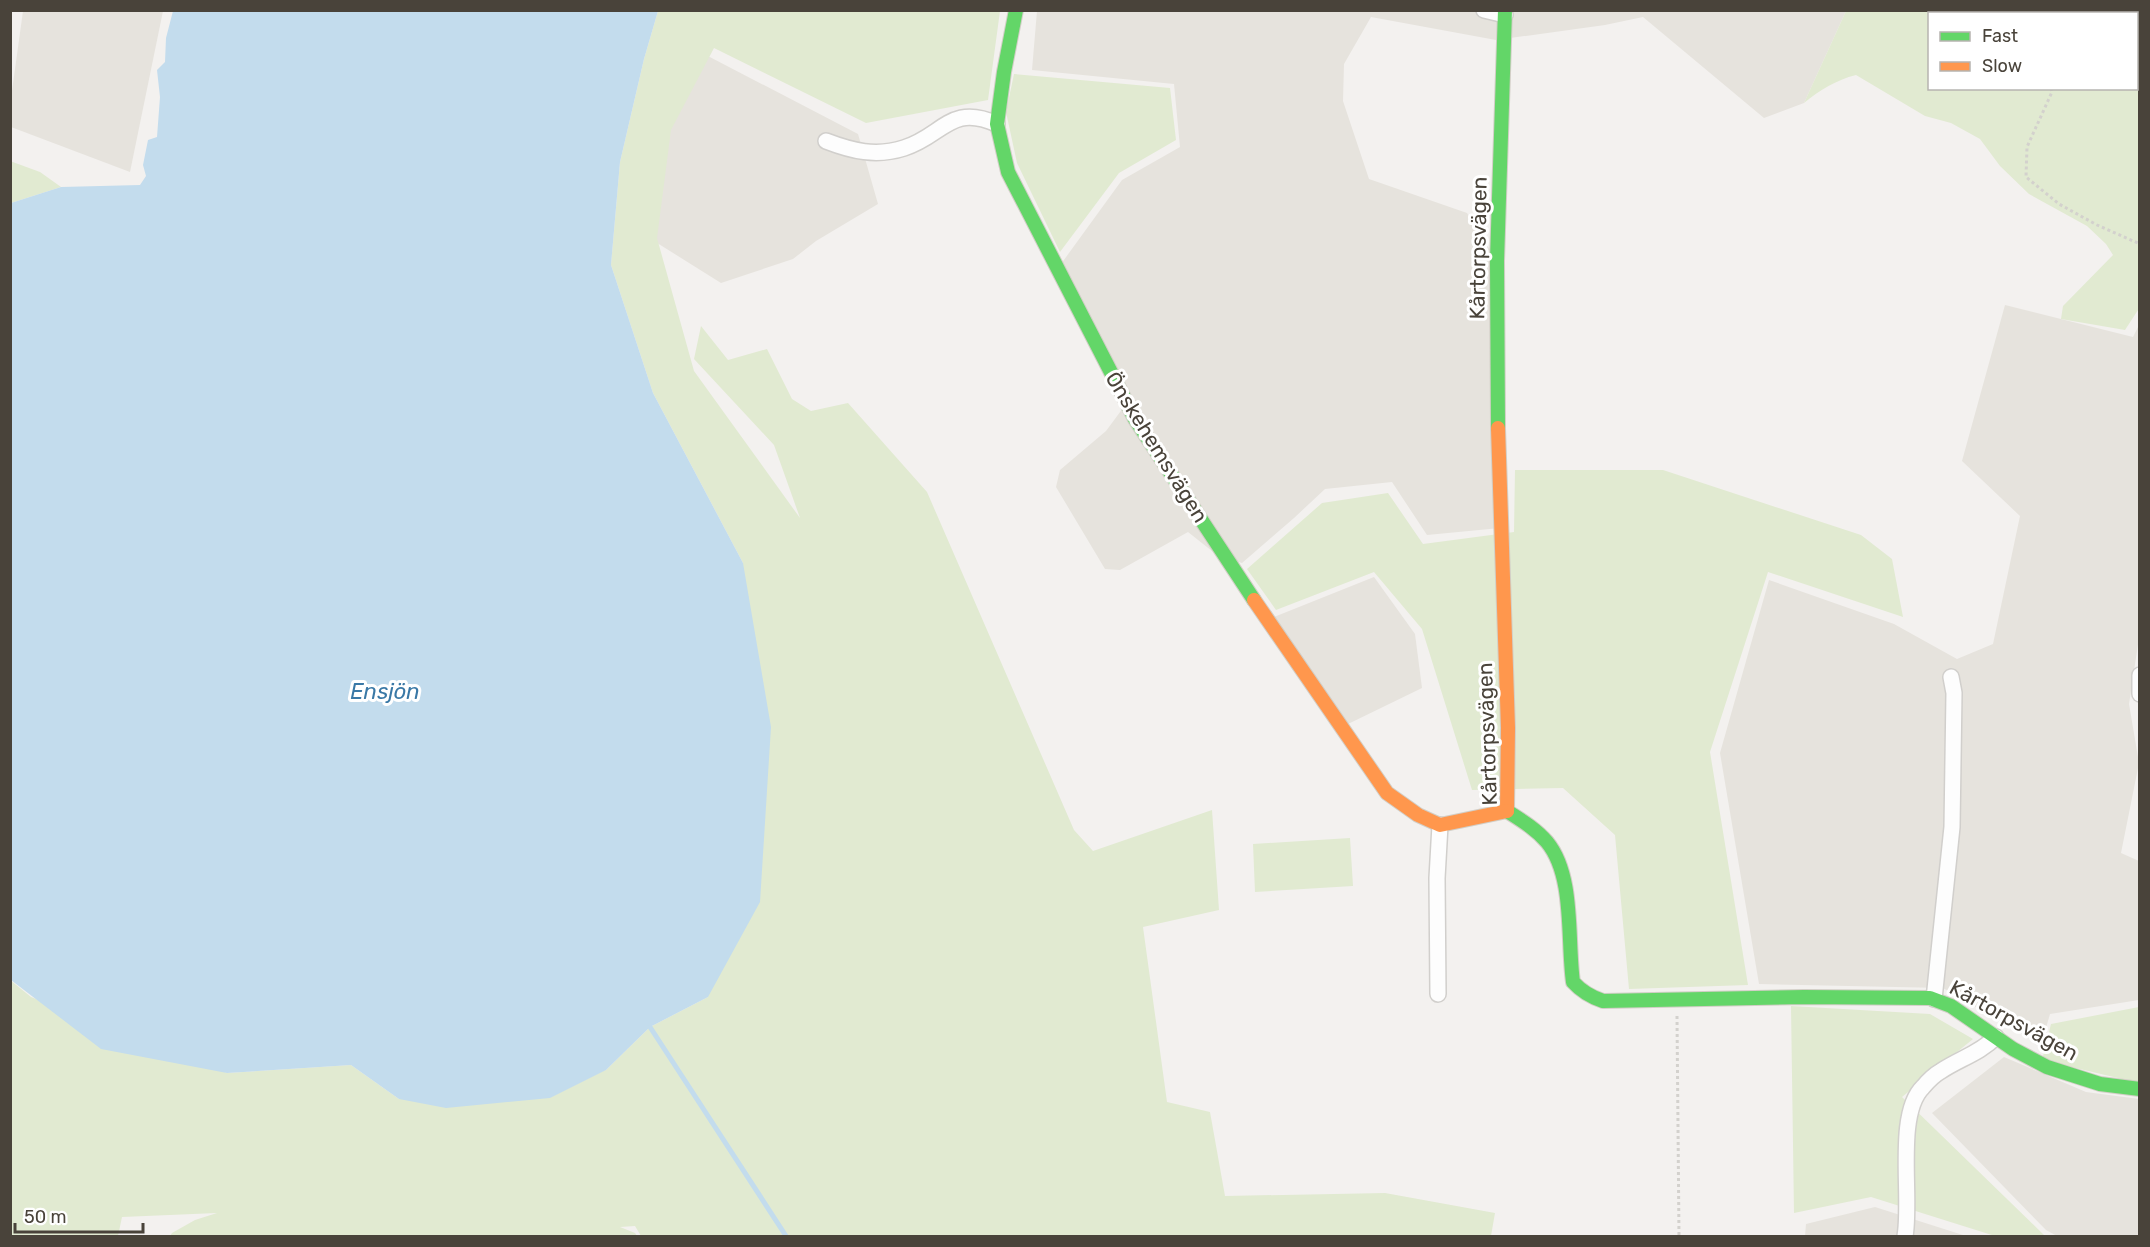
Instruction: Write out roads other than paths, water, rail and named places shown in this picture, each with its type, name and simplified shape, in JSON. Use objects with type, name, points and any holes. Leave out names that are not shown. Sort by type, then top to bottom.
[{"type":"street","name":"Önskehemsvägen","points":[[1016,10],[997,124],[1008,172],[1086,322],[1115,385],[1134,419],[1240,579],[1387,793],[1418,815],[1440,825]]},
{"type":"street","points":[[1484,10],[1505,13]]},
{"type":"street","name":"Kårtorpsvägen","points":[[1505,13],[1497,318],[1498,469],[1508,728],[1507,811],[1537,832],[1550,847],[1562,874],[1573,982],[1581,992],[1603,1001],[1848,997],[1934,999],[1977,1023],[1996,1038],[2040,1064],[2069,1077],[2096,1084],[2139,1089]]},
{"type":"street","points":[[826,141],[852,151],[891,152],[920,141],[957,118],[983,117],[997,124]]},
{"type":"street","points":[[2139,675],[2139,694]]},
{"type":"street","points":[[1934,999],[1952,827],[1954,693],[1951,677]]},
{"type":"street","points":[[1438,994],[1437,878],[1440,825],[1507,811]]},
{"type":"street","points":[[1905,1236],[1907,1131],[1912,1101],[1920,1089],[1940,1072],[1986,1047],[1996,1038]]},
{"type":"water","name":"Ensjön","points":[[173,11],[658,11],[644,59],[620,162],[611,265],[653,393],[743,563],[771,727],[760,902],[708,997],[650,1027],[606,1070],[550,1098],[446,1108],[399,1099],[351,1065],[227,1073],[101,1049],[11,980],[11,203],[61,187],[140,185],[146,176],[143,165],[148,140],[157,137],[160,97],[157,70],[165,62],[166,38]]},
{"type":"waterway","points":[[650,1027],[786,1236]]}]
